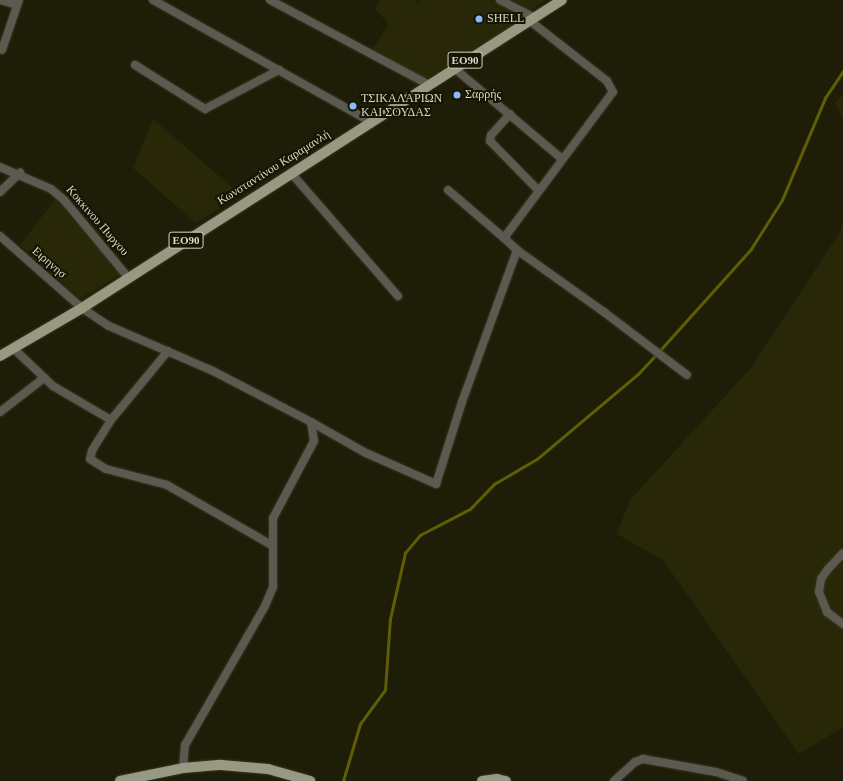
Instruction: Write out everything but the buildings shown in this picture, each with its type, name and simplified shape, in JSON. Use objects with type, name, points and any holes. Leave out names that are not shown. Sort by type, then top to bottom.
[{"type":"main road","name":"Κωνσταντίνου Καραμανλή","points":[[0,356],[82,308],[128,277],[562,0]]},
{"type":"main road","points":[[120,781],[183,768],[241,766],[285,773],[310,781]]},
{"type":"main road","points":[[482,781],[497,779],[506,781]]},
{"type":"street","points":[[0,0],[18,2],[2,50]]},
{"type":"street","points":[[152,0],[371,122]]},
{"type":"street","points":[[270,0],[429,85]]},
{"type":"street","points":[[500,0],[531,19],[607,80],[612,88],[609,100],[561,158],[504,238]]},
{"type":"street","points":[[135,65],[204,109],[279,70]]},
{"type":"street","points":[[454,68],[561,158]]},
{"type":"street","points":[[510,114],[492,135],[490,141],[538,190]]},
{"type":"street","name":"Κοκκινου Πυργου","points":[[0,167],[20,173],[51,189],[64,200],[128,277]]},
{"type":"street","points":[[0,192],[20,173]]},
{"type":"street","points":[[291,173],[398,296]]},
{"type":"street","points":[[448,190],[517,250],[687,375]]},
{"type":"street","name":"Ειρηνησ","points":[[0,236],[82,308],[109,326],[213,371],[311,422],[366,453],[436,484],[462,402],[517,250]]},
{"type":"street","points":[[13,348],[44,378],[111,420]]},
{"type":"street","points":[[168,351],[111,420],[92,451],[90,459],[94,464],[167,485],[273,546]]},
{"type":"street","points":[[0,412],[44,378]]},
{"type":"street","points":[[183,768],[185,745],[265,606],[273,587],[273,518],[314,441],[311,422]]},
{"type":"street","points":[[843,553],[824,574],[819,592],[827,612],[843,624]]},
{"type":"street","points":[[614,781],[635,762],[649,759],[716,772],[743,781]]},
{"type":"shaded area","points":[[380,0],[414,0],[418,3],[419,0],[493,0],[527,18],[425,80],[371,51],[389,24],[375,9]]},
{"type":"shaded area","points":[[511,0],[546,0],[530,10]]},
{"type":"shaded area","points":[[843,94],[843,120],[835,103]]},
{"type":"shaded area","points":[[153,119],[241,195],[196,223],[133,168]]},
{"type":"shaded area","points":[[57,197],[124,272],[80,299],[20,245]]},
{"type":"shaded area","points":[[843,217],[843,727],[799,754],[663,560],[617,534],[630,500],[750,369],[840,232]]},
{"type":"waterway","points":[[343,781],[360,724],[385,690],[390,619],[405,553],[420,535],[470,509],[494,484],[537,459],[638,374],[662,348],[751,249],[782,200],[825,98],[843,71]]},
{"type":"place","name":"SHELL","points":[[479,19]]},
{"type":"place","name":"Σαρρής","points":[[457,95]]},
{"type":"place","name":"ΤΣΙΚΑΛΑΡΙΩΝ ΚΑΙ ΣΟΥΔΑΣ","points":[[353,106]]}]
